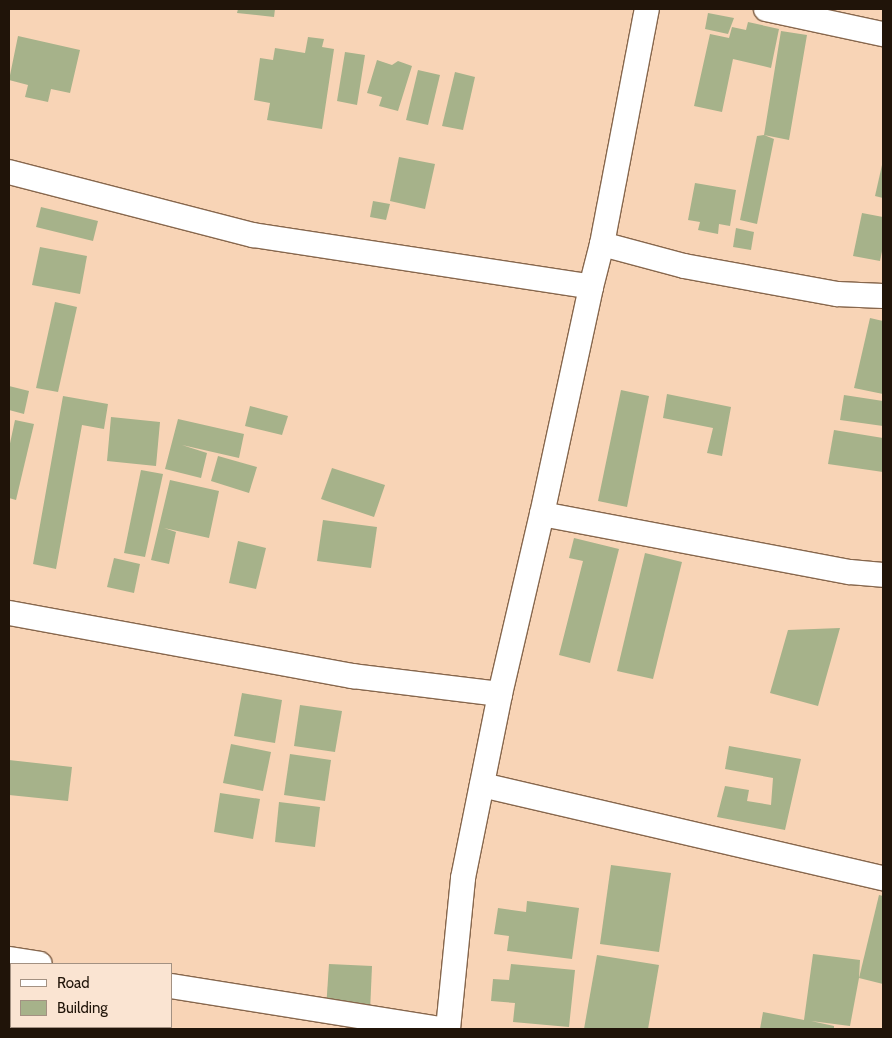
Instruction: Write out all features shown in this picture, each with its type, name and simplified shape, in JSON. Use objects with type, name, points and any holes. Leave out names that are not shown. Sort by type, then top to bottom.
[{"type":"street","points":[[448,1029],[463,878],[500,694],[542,514],[590,287],[602,244],[648,9]]},
{"type":"street","points":[[766,9],[883,34]]},
{"type":"street","points":[[9,172],[253,235],[590,287]]},
{"type":"street","points":[[602,244],[684,266],[837,294],[883,296]]},
{"type":"street","points":[[542,514],[850,572],[883,575]]},
{"type":"street","points":[[9,613],[354,676],[500,694]]},
{"type":"street","points":[[482,785],[883,878]]},
{"type":"street","points":[[9,959],[34,963]]},
{"type":"street","points":[[172,986],[440,1029]]},
{"type":"building","points":[[238,9],[275,9],[274,17],[237,13]]},
{"type":"building","points":[[708,13],[734,18],[728,34],[705,29]]},
{"type":"building","points":[[748,22],[779,29],[771,68],[733,59],[722,112],[694,106],[710,34],[729,38],[732,27],[746,30]]},
{"type":"building","points":[[781,31],[807,35],[789,140],[764,135]]},
{"type":"building","points":[[18,36],[80,50],[70,93],[51,89],[48,102],[25,97],[28,85],[9,80]]},
{"type":"building","points":[[308,37],[324,39],[322,47],[334,49],[322,129],[267,120],[270,103],[254,100],[260,58],[273,60],[275,48],[305,53]]},
{"type":"building","points":[[345,52],[365,55],[357,105],[337,101]]},
{"type":"building","points":[[377,60],[392,65],[398,61],[412,66],[398,111],[379,106],[382,97],[367,93]]},
{"type":"building","points":[[418,70],[440,75],[428,125],[406,120]]},
{"type":"building","points":[[455,72],[475,77],[463,130],[442,126]]},
{"type":"building","points":[[764,135],[774,139],[757,224],[740,220],[757,136]]},
{"type":"building","points":[[399,157],[435,164],[425,209],[390,201]]},
{"type":"building","points":[[883,165],[883,198],[875,196]]},
{"type":"building","points":[[695,183],[736,190],[730,226],[719,224],[718,234],[698,230],[700,222],[688,220]]},
{"type":"building","points":[[373,201],[390,204],[386,220],[370,217]]},
{"type":"building","points":[[41,207],[98,221],[93,241],[36,227]]},
{"type":"building","points":[[862,213],[883,217],[883,246],[880,261],[853,256]]},
{"type":"building","points":[[736,228],[754,232],[751,250],[733,247]]},
{"type":"building","points":[[40,247],[87,256],[80,294],[32,285]]},
{"type":"building","points":[[55,302],[77,307],[58,392],[36,388]]},
{"type":"building","points":[[870,318],[883,321],[883,394],[854,388]]},
{"type":"building","points":[[9,386],[29,391],[24,414],[9,410]]},
{"type":"building","points":[[621,390],[649,396],[627,507],[598,501]]},
{"type":"building","points":[[667,394],[731,407],[722,456],[707,453],[713,428],[663,418]]},
{"type":"building","points":[[844,395],[883,401],[883,426],[840,420]]},
{"type":"building","points":[[63,396],[108,404],[104,429],[82,425],[56,569],[33,564]]},
{"type":"building","points":[[250,406],[288,416],[282,435],[245,426]]},
{"type":"building","points":[[111,417],[160,422],[156,466],[107,461]]},
{"type":"building","points":[[178,419],[244,434],[239,458],[182,445],[207,453],[201,478],[165,469]]},
{"type":"building","points":[[15,420],[34,424],[16,500],[9,498],[9,448]]},
{"type":"building","points":[[834,430],[883,438],[883,472],[828,464]]},
{"type":"building","points":[[218,456],[257,467],[249,493],[211,481]]},
{"type":"building","points":[[332,468],[385,485],[374,517],[321,499]]},
{"type":"building","points":[[141,470],[163,474],[145,557],[124,553]]},
{"type":"building","points":[[170,480],[219,491],[209,538],[164,528],[176,532],[169,564],[151,560]]},
{"type":"building","points":[[323,520],[377,527],[371,568],[317,561]]},
{"type":"building","points":[[574,538],[619,549],[590,663],[559,655],[583,561],[569,558]]},
{"type":"building","points":[[238,541],[266,548],[256,589],[229,583]]},
{"type":"building","points":[[645,553],[682,562],[653,679],[617,671]]},
{"type":"building","points":[[114,558],[140,564],[134,593],[107,587]]},
{"type":"building","points":[[840,628],[818,706],[770,693],[788,630]]},
{"type":"building","points":[[242,693],[282,700],[275,743],[234,736]]},
{"type":"building","points":[[300,705],[342,711],[335,752],[294,746]]},
{"type":"building","points":[[231,744],[271,752],[263,791],[223,783]]},
{"type":"building","points":[[729,746],[801,759],[785,830],[717,817],[725,786],[749,790],[747,801],[771,805],[773,778],[725,769]]},
{"type":"building","points":[[290,754],[331,760],[325,801],[284,795]]},
{"type":"building","points":[[9,760],[72,767],[68,801],[9,795]]},
{"type":"building","points":[[220,793],[260,799],[253,839],[214,832]]},
{"type":"building","points":[[279,802],[320,807],[315,847],[275,842]]},
{"type":"building","points":[[611,865],[671,873],[659,952],[600,944]]},
{"type":"building","points":[[879,895],[883,896],[883,984],[859,978]]},
{"type":"building","points":[[527,901],[579,908],[572,959],[507,951],[509,936],[494,934],[498,908],[526,912]]},
{"type":"building","points":[[813,954],[860,960],[859,978],[850,1026],[811,1021],[834,1026],[834,1029],[760,1029],[763,1012],[804,1020]]},
{"type":"building","points":[[597,955],[659,965],[648,1029],[584,1029]]},
{"type":"building","points":[[329,964],[372,966],[370,1012],[326,1009]]},
{"type":"building","points":[[511,964],[575,970],[569,1027],[513,1022],[515,1003],[491,1001],[493,979],[509,980]]},
{"type":"building","points":[[9,1021],[10,1028],[60,1028],[60,1029],[9,1029]]},
{"type":"building","points":[[120,1028],[155,1028],[155,1029]]}]
